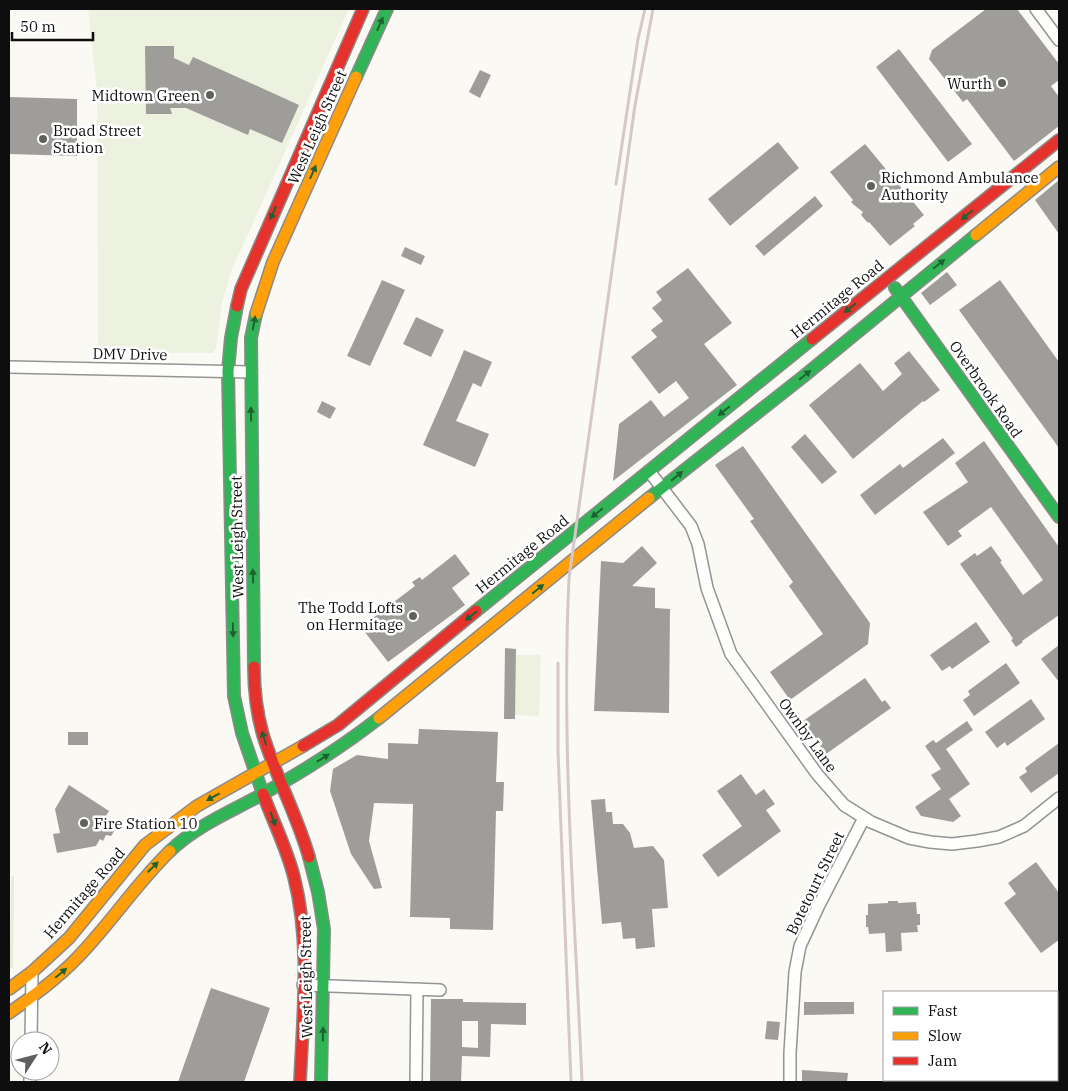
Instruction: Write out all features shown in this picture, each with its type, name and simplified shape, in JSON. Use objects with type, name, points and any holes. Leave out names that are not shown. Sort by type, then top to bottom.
[{"type":"street","name":"West Leigh Street","points":[[300,1082],[303,923],[294,876],[242,735],[234,696],[228,371],[231,338],[241,288],[363,9]]},
{"type":"street","name":"West Leigh Street","points":[[322,1082],[324,929],[318,892],[302,832],[273,764],[263,734],[254,684],[251,338],[262,292],[273,262],[387,9]]},
{"type":"street","points":[[1036,9],[1059,40]]},
{"type":"street","name":"Hermitage Road","points":[[9,989],[32,972],[69,938],[145,845],[197,806],[256,774],[338,725],[1059,140]]},
{"type":"street","points":[[9,1013],[64,971],[80,956],[143,877],[163,857],[190,835],[281,784],[365,729],[662,488],[804,376],[1059,167]]},
{"type":"street","points":[[991,195],[1004,212]]},
{"type":"street","name":"Overbrook Road","points":[[888,278],[1059,517]]},
{"type":"street","name":"DMV Drive","points":[[9,367],[251,372]]},
{"type":"street","name":"Ownby Lane","points":[[649,471],[691,526],[698,544],[707,588],[731,654],[825,784],[844,805],[864,818],[909,838],[930,842],[961,843],[999,836],[1024,826],[1059,798]]},
{"type":"street","name":"Botetourt Street","points":[[790,1082],[795,972],[800,946],[864,818]]},
{"type":"street","points":[[31,1031],[32,972]]},
{"type":"street","points":[[303,985],[440,990]]},
{"type":"street","points":[[416,1082],[417,989]]},
{"type":"green space","points":[[88,9],[349,9],[231,272],[222,303],[216,349],[213,353],[98,352],[97,90]]},
{"type":"green space","points":[[516,655],[541,655],[539,716],[515,715]]},
{"type":"green space","points":[[14,876],[13,968],[10,968],[11,877]]},
{"type":"building","name":"Wurth","points":[[986,9],[1017,9],[1059,64],[1059,80],[1051,86],[1059,97],[1059,126],[1014,161],[967,99],[963,102],[929,59],[932,50]]},
{"type":"building","name":"Midtown Green","points":[[145,46],[174,46],[174,58],[189,65],[193,57],[299,105],[282,143],[250,129],[248,135],[186,108],[170,108],[172,114],[146,114]]},
{"type":"building","points":[[899,49],[972,144],[948,162],[876,67]]},
{"type":"building","points":[[480,70],[491,75],[480,98],[469,92]]},
{"type":"building","name":"Broad Street Station","points":[[9,97],[77,99],[77,156],[9,154]]},
{"type":"building","points":[[778,142],[799,168],[730,226],[708,199]]},
{"type":"building","name":"Richmond Ambulance Authority","points":[[865,144],[924,215],[913,224],[915,226],[890,246],[861,215],[863,212],[851,202],[853,200],[830,172]]},
{"type":"building","points":[[1059,180],[1059,234],[1035,200]]},
{"type":"building","points":[[815,196],[823,206],[764,256],[755,246]]},
{"type":"building","points":[[405,247],[425,256],[421,265],[401,256]]},
{"type":"building","points":[[688,268],[732,323],[704,344],[737,385],[613,481],[619,424],[651,400],[664,417],[689,398],[676,381],[659,394],[631,357],[657,337],[651,330],[663,321],[652,308],[662,300],[656,292]]},
{"type":"building","points":[[947,272],[957,285],[930,305],[921,293]]},
{"type":"building","points":[[382,280],[405,290],[370,366],[347,356]]},
{"type":"building","points":[[1000,280],[1059,362],[1059,448],[959,310]]},
{"type":"building","points":[[416,317],[444,330],[431,357],[403,344]]},
{"type":"building","points":[[464,350],[492,362],[481,387],[473,383],[456,421],[489,434],[475,467],[423,445]]},
{"type":"building","points":[[909,351],[940,390],[923,401],[853,459],[809,405],[860,363],[883,391],[902,374],[894,363]]},
{"type":"building","points":[[322,401],[336,408],[330,419],[317,412]]},
{"type":"building","points":[[805,434],[837,472],[822,484],[791,447]]},
{"type":"building","points":[[943,438],[955,453],[875,515],[860,495],[900,464],[903,468]]},
{"type":"building","points":[[984,441],[1059,547],[1059,615],[1016,647],[1011,640],[1013,639],[1010,634],[960,564],[975,553],[977,556],[991,546],[1023,595],[1043,580],[991,507],[958,531],[962,536],[948,546],[923,512],[968,482],[955,463]]},
{"type":"building","points":[[743,446],[870,623],[868,644],[790,700],[770,672],[823,634],[789,586],[793,582],[750,521],[754,519],[715,465]]},
{"type":"building","points":[[642,546],[657,563],[632,586],[655,588],[655,608],[670,609],[669,713],[594,711],[601,561],[623,563]]},
{"type":"building","name":"The Todd Lofts on Hermitage","points":[[455,554],[470,574],[452,588],[465,605],[388,662],[361,627],[415,586],[412,582],[420,577],[422,580]]},
{"type":"building","points":[[976,622],[990,642],[952,669],[950,666],[942,671],[930,655]]},
{"type":"building","points":[[1059,645],[1059,682],[1041,659]]},
{"type":"building","points":[[505,648],[516,649],[515,719],[504,719]]},
{"type":"building","points":[[1006,663],[1020,683],[974,716],[963,700],[970,695],[968,691]]},
{"type":"building","points":[[865,678],[882,702],[885,700],[891,708],[826,754],[803,721]]},
{"type":"building","points":[[1031,699],[1045,719],[1007,746],[1005,742],[997,748],[985,732]]},
{"type":"building","points":[[967,721],[973,730],[946,749],[970,784],[949,799],[961,816],[953,822],[921,816],[915,807],[941,789],[931,775],[941,769],[925,746],[933,740],[936,743]]},
{"type":"building","points":[[419,729],[498,732],[496,782],[504,782],[503,811],[496,811],[493,930],[450,929],[450,918],[410,917],[413,804],[374,803],[369,841],[382,888],[374,889],[351,854],[330,791],[333,769],[357,755],[388,759],[388,743],[418,744]]},
{"type":"building","points":[[68,732],[88,732],[88,745],[68,745]]},
{"type":"building","points":[[1059,743],[1059,773],[1031,793],[1019,777],[1027,772],[1025,768]]},
{"type":"building","points":[[741,774],[756,795],[764,789],[775,804],[766,810],[781,831],[718,877],[702,855],[742,826],[717,791]]},
{"type":"building","name":"Fire Station 10","points":[[69,785],[109,811],[104,819],[117,827],[111,836],[106,835],[103,841],[100,839],[96,846],[57,853],[53,834],[60,833],[55,809]]},
{"type":"building","points":[[605,799],[606,812],[612,812],[613,824],[623,824],[630,833],[634,848],[653,846],[664,860],[668,908],[652,909],[655,947],[636,949],[635,938],[623,939],[621,922],[602,924],[591,800]]},
{"type":"building","points":[[1036,862],[1059,893],[1059,940],[1041,953],[1004,903],[1016,894],[1008,883]]},
{"type":"building","points":[[888,901],[898,901],[898,903],[916,902],[917,914],[920,914],[920,925],[917,925],[918,932],[901,933],[902,951],[886,952],[885,933],[869,934],[868,927],[866,927],[868,904],[888,903]]},
{"type":"building","points":[[211,988],[270,1008],[244,1082],[178,1082]]},
{"type":"building","points":[[431,999],[463,999],[463,1002],[526,1003],[526,1025],[491,1024],[490,1057],[462,1056],[461,1082],[430,1082]],"holes":[[[462,1021],[478,1021],[478,1048],[462,1047]]]},
{"type":"building","points":[[804,1002],[854,1002],[854,1014],[804,1015]]},
{"type":"building","points":[[767,1021],[780,1022],[778,1040],[765,1039]]},
{"type":"building","points":[[802,1070],[848,1073],[847,1082],[802,1082]]},
{"type":"railway","points":[[616,184],[638,39],[645,9]]},
{"type":"railway","points":[[582,1082],[568,767],[567,641],[569,578],[635,105],[653,9]]},
{"type":"railway","points":[[558,663],[558,751],[571,1082]]},
{"type":"traffic: fast","points":[[356,77],[387,9]]},
{"type":"traffic: fast","points":[[649,498],[804,376],[976,235]]},
{"type":"traffic: fast","points":[[895,288],[1059,517]]},
{"type":"traffic: fast","points":[[237,306],[231,338],[228,371],[234,696],[242,733],[263,794]]},
{"type":"traffic: fast","points":[[254,667],[251,338],[256,314]]},
{"type":"traffic: fast","points":[[476,611],[812,339]]},
{"type":"traffic: fast","points":[[170,851],[202,827],[322,759],[379,718]]},
{"type":"traffic: fast","points":[[309,857],[318,892],[324,929],[321,1082]]},
{"type":"traffic: slow","points":[[256,314],[273,262],[356,77]]},
{"type":"traffic: slow","points":[[976,235],[1059,167]]},
{"type":"traffic: slow","points":[[379,718],[649,498]]},
{"type":"traffic: slow","points":[[9,989],[32,972],[69,938],[145,845],[197,806],[303,746]]},
{"type":"traffic: slow","points":[[9,1013],[36,994],[77,958],[170,851]]},
{"type":"traffic: jam","points":[[237,306],[241,289],[363,9]]},
{"type":"traffic: jam","points":[[812,339],[1059,140]]},
{"type":"traffic: jam","points":[[303,746],[338,725],[476,611]]},
{"type":"traffic: jam","points":[[254,667],[256,701],[263,735],[299,826],[309,857]]},
{"type":"traffic: jam","points":[[263,794],[288,856],[294,877],[303,928],[304,1005],[300,1082]]},
{"type":"place","name":"Wurth","points":[[1002,83]]},
{"type":"place","name":"Midtown Green","points":[[210,95]]},
{"type":"place","name":"Broad Street Station","points":[[43,139]]},
{"type":"place","name":"Richmond Ambulance Authority","points":[[871,186]]},
{"type":"place","name":"The Todd Lofts on Hermitage","points":[[413,616]]},
{"type":"place","name":"Fire Station 10","points":[[84,823]]}]
